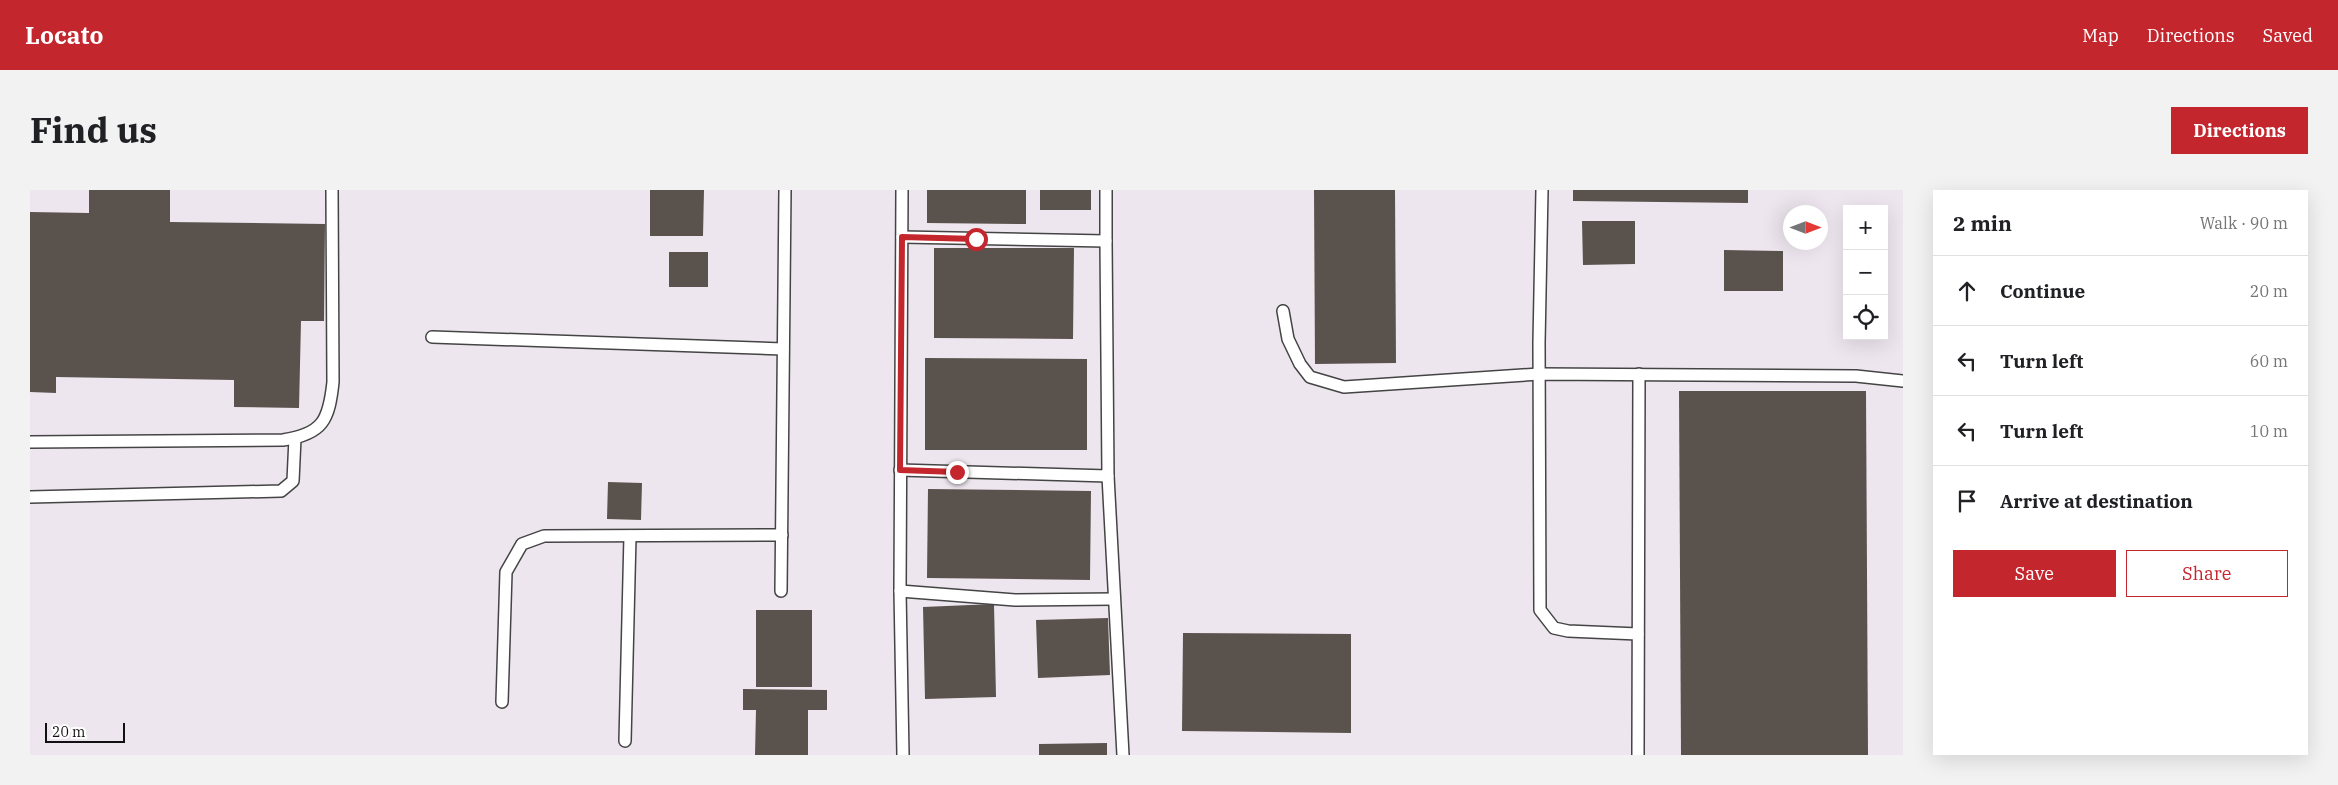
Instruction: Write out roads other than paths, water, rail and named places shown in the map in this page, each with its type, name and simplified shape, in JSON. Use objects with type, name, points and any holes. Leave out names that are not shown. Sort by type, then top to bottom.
[{"type":"lane","points":[[30,442],[294,438],[315,431],[324,421],[331,406],[333,382],[332,190]]},
{"type":"lane","points":[[781,591],[785,190]]},
{"type":"lane","points":[[902,190],[900,591],[903,755]]},
{"type":"lane","points":[[1106,190],[1108,476],[1123,755]]},
{"type":"lane","points":[[1542,190],[1539,374],[1540,610],[1554,628],[1568,631],[1638,634]]},
{"type":"lane","points":[[902,237],[1106,241]]},
{"type":"lane","points":[[1283,311],[1288,339],[1300,364],[1310,377],[1332,385],[1360,387],[1539,374],[1856,376],[1903,381]]},
{"type":"lane","points":[[432,337],[783,349]]},
{"type":"lane","points":[[1638,755],[1639,374]]},
{"type":"lane","points":[[30,497],[281,491],[293,481],[294,438]]},
{"type":"lane","points":[[900,470],[1108,476]]},
{"type":"lane","points":[[502,702],[506,572],[522,544],[544,536],[782,535]]},
{"type":"lane","points":[[625,741],[630,536]]},
{"type":"lane","points":[[900,591],[1015,600],[1114,598]]}]
